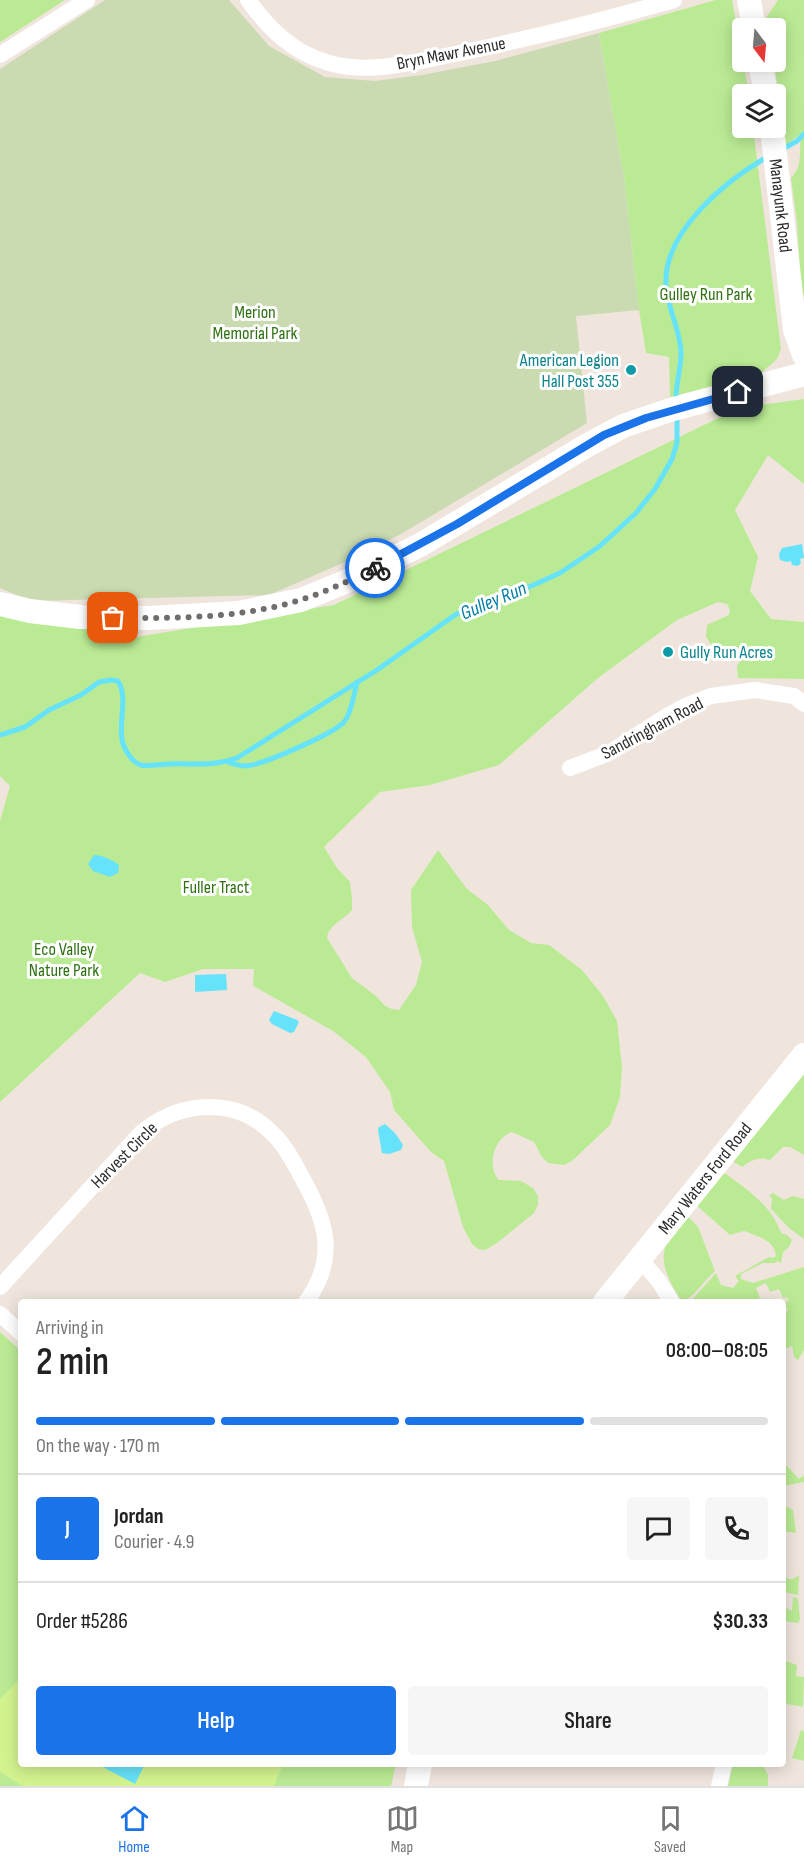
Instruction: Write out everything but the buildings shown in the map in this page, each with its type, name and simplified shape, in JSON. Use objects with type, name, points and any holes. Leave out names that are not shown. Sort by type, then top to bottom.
[{"type":"main road","points":[[749,0],[752,18]]},
{"type":"main road","name":"Manayunk Road","points":[[774,144],[795,330],[804,355]]},
{"type":"main road","points":[[0,604],[63,615],[149,618],[239,613],[301,600],[345,582],[420,545],[604,435],[623,426],[804,374]]},
{"type":"main road","name":"Mary Waters Ford Road","points":[[607,1299],[804,1054]]},
{"type":"main road","points":[[416,1786],[419,1767]]},
{"type":"street","points":[[0,56],[87,0]]},
{"type":"street","name":"Bryn Mawr Avenue","points":[[248,0],[277,36],[291,46],[328,63],[362,67],[402,64],[486,47],[674,0]]},
{"type":"street","name":"Sandringham Road","points":[[570,768],[609,753],[667,716],[711,696],[755,690],[794,696],[804,704]]},
{"type":"street","name":"Harvest Circle","points":[[0,1287],[149,1127],[182,1110],[220,1107],[247,1116],[267,1127],[275,1135],[288,1153],[318,1207],[326,1241],[324,1268],[320,1280],[308,1299]]},
{"type":"street","points":[[640,1259],[670,1299]]},
{"type":"street","points":[[0,1314],[18,1330]]},
{"type":"street","points":[[719,1786],[723,1767]]},
{"type":"green space","points":[[0,0],[65,0],[0,42]]},
{"type":"green space","name":"Merion Memorial Park","points":[[105,0],[229,0],[269,46],[325,77],[375,81],[422,75],[495,61],[599,33],[624,178],[639,310],[576,316],[587,423],[401,534],[345,562],[269,595],[31,601],[0,588],[0,69]]},
{"type":"green space","name":"Gulley Run Park","points":[[716,0],[732,0],[735,18],[732,18],[732,72],[745,72],[747,84],[732,84],[732,138],[754,138],[781,349],[777,359],[760,374],[670,397],[669,357],[646,353],[624,178],[599,33]]},
{"type":"green space","points":[[778,0],[804,0],[804,297],[791,178],[799,163],[801,134],[786,145],[786,84],[777,84],[775,72],[786,72],[786,18],[766,18]]},
{"type":"green space","points":[[804,399],[804,484],[768,455],[735,510],[758,557],[750,591],[771,619],[804,622],[804,679],[738,678],[737,666],[746,653],[735,646],[727,654],[716,652],[706,637],[707,625],[729,615],[730,610],[727,604],[718,602],[677,620],[598,678],[499,765],[430,785],[380,792],[324,847],[337,868],[350,882],[352,898],[352,910],[333,926],[327,938],[352,978],[376,996],[385,1006],[399,1010],[416,985],[422,962],[412,927],[411,890],[438,850],[467,889],[488,905],[509,930],[531,943],[549,945],[582,970],[603,996],[617,1021],[622,1067],[620,1097],[610,1125],[572,1161],[564,1165],[548,1163],[534,1142],[512,1132],[501,1140],[494,1153],[493,1168],[499,1180],[521,1181],[533,1188],[538,1196],[538,1205],[534,1213],[485,1250],[478,1249],[472,1244],[463,1227],[444,1161],[431,1152],[394,1110],[390,1092],[366,1057],[333,1031],[253,985],[254,969],[203,969],[165,982],[140,973],[0,1102],[0,821],[10,786],[0,776],[0,615],[136,637],[334,605],[739,408]]},
{"type":"green space","points":[[804,1070],[804,1155],[790,1147],[783,1147],[770,1160],[755,1159],[742,1167],[731,1160]]},
{"type":"green space","points":[[722,1171],[757,1198],[771,1214],[781,1233],[792,1240],[783,1252],[781,1263],[777,1261],[763,1263],[741,1274],[741,1279],[753,1283],[804,1267],[804,1350],[798,1360],[794,1357],[792,1346],[786,1349],[786,1312],[788,1310],[786,1302],[789,1300],[787,1297],[783,1298],[779,1289],[770,1292],[766,1283],[756,1288],[760,1298],[758,1299],[693,1299],[716,1273],[721,1285],[733,1288],[739,1281],[735,1276],[769,1257],[776,1256],[769,1242],[744,1231],[730,1235],[696,1205]]},
{"type":"green space","points":[[773,1193],[784,1200],[793,1196],[804,1199],[804,1239],[789,1228],[771,1209],[772,1198],[769,1196]]},
{"type":"green space","points":[[687,1215],[698,1227],[715,1271],[688,1299],[680,1299],[667,1274],[664,1250],[671,1236]]},
{"type":"green space","points":[[0,1332],[18,1348],[18,1767],[395,1767],[391,1786],[0,1786]]},
{"type":"green space","points":[[786,1465],[799,1479],[804,1475],[804,1482],[786,1485]]},
{"type":"green space","points":[[786,1507],[793,1510],[796,1533],[786,1531]]},
{"type":"green space","points":[[799,1575],[798,1595],[786,1593],[786,1577],[793,1579]]},
{"type":"green space","points":[[793,1597],[798,1598],[800,1619],[798,1623],[786,1621],[786,1608],[792,1611]]},
{"type":"green space","points":[[786,1661],[797,1665],[796,1676],[804,1677],[803,1707],[786,1704]]},
{"type":"green space","points":[[18,1680],[18,1767],[282,1767],[274,1786],[23,1786],[0,1772],[0,1699]]},
{"type":"green space","points":[[801,1730],[804,1731],[804,1761],[792,1758]]},
{"type":"green space","points":[[732,1767],[764,1767],[768,1775],[768,1786],[728,1786]]},
{"type":"water","points":[[802,544],[804,558],[800,559],[801,563],[798,566],[792,565],[791,561],[780,560],[779,554],[782,548]]},
{"type":"water","points":[[94,855],[114,861],[119,865],[118,873],[110,877],[93,871],[88,864]]},
{"type":"water","points":[[226,974],[227,990],[195,992],[195,975]]},
{"type":"water","points":[[274,1011],[299,1022],[294,1032],[290,1033],[272,1024],[269,1020]]},
{"type":"water","points":[[385,1124],[403,1145],[401,1150],[389,1154],[382,1153],[378,1130]]},
{"type":"water","points":[[103,1767],[144,1767],[135,1784]]},
{"type":"waterway","name":"Gulley Run","points":[[781,150],[804,134]]},
{"type":"waterway","name":"Gulley Run","points":[[676,403],[681,359],[680,345],[666,285],[668,265],[675,246],[700,210],[716,194],[750,167],[767,157]]},
{"type":"waterway","name":"Gulley Run","points":[[0,735],[25,727],[49,710],[81,695],[99,682],[111,680],[118,681],[123,696],[121,728],[123,744],[130,757],[138,764],[147,766],[210,764],[237,758],[377,670],[455,615],[491,598],[529,587],[560,573],[600,546],[636,513],[655,489],[672,459],[677,443],[677,416]]},
{"type":"waterway","points":[[228,762],[243,766],[254,764],[326,734],[344,722],[349,713],[357,682]]},
{"type":"way so far","points":[[113,618],[185,617],[262,609],[318,594],[375,568]]},
{"type":"place","name":"American Legion Hall Post 355","points":[[631,370]]},
{"type":"place","name":"Gully Run Acres","points":[[668,652]]},
{"type":"route","points":[[375,568],[457,524],[604,435],[670,410],[738,392]]},
{"type":"park label","name":"Fuller Tract","points":[[216,887]]},
{"type":"park label","name":"Eco Valley Nature Park","points":[[64,959]]}]
